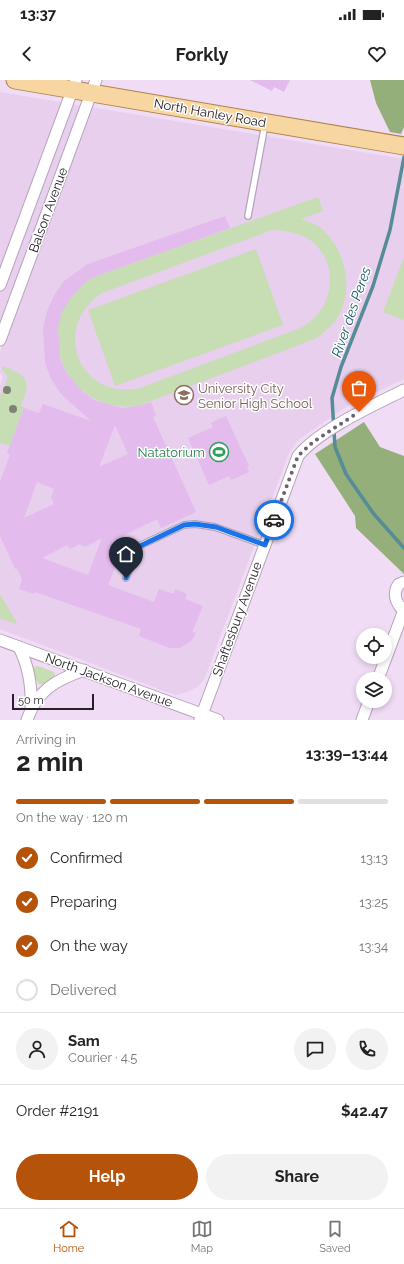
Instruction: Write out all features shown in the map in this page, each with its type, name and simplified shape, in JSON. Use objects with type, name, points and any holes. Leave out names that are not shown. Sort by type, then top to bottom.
[{"type":"main road","name":"North Hanley Road","points":[[15,80],[94,86],[265,122],[398,145]]},
{"type":"street","name":"Balson Avenue","points":[[0,284],[74,85]]},
{"type":"street","name":"Balson Avenue","points":[[0,340],[94,86]]},
{"type":"street","name":"Shaftesbury Avenue","points":[[201,717],[298,456],[313,442],[350,418],[404,390]]},
{"type":"street","points":[[381,672],[404,610],[396,600],[395,592],[399,584],[404,582]]},
{"type":"street","name":"North Jackson Avenue","points":[[0,640],[84,670],[201,717],[218,720]]},
{"type":"street","points":[[19,647],[30,674],[32,689],[31,707]]},
{"type":"street","points":[[26,720],[31,707],[38,697],[49,687],[64,678],[84,670]]},
{"type":"street","points":[[362,720],[366,708]]},
{"type":"lane","points":[[248,216],[265,122]]},
{"type":"lane","points":[[126,578],[138,547],[184,525],[206,525],[265,545]]},
{"type":"shaded area","name":"University City Senior High School","points":[[0,92],[404,159],[404,379],[349,405],[298,440],[289,453],[204,680],[197,687],[187,692],[176,695],[167,692],[0,629],[0,386],[3,377],[0,373],[0,352],[7,333],[0,330]]},
{"type":"green space","points":[[370,80],[404,80],[404,127],[401,134],[390,132],[376,103]]},
{"type":"green space","points":[[318,197],[323,211],[301,219],[321,228],[330,237],[342,260],[346,285],[345,298],[335,321],[317,338],[138,406],[111,405],[88,395],[71,379],[61,359],[57,336],[61,314],[73,294],[94,277]],"holes":[[[272,230],[287,231],[306,237],[320,250],[327,262],[330,275],[330,288],[326,301],[310,322],[298,329],[140,388],[119,389],[101,383],[87,373],[79,358],[75,341],[77,324],[86,307],[102,293]]]},
{"type":"green space","points":[[256,249],[283,325],[115,386],[88,310]]},
{"type":"green space","points":[[404,257],[404,320],[383,312]]},
{"type":"green space","points":[[3,366],[23,376],[27,384],[21,405],[24,408],[10,446],[0,443],[0,397],[8,377],[2,369]]},
{"type":"green space","points":[[364,422],[380,447],[404,456],[404,574],[356,528],[355,516],[315,454]]},
{"type":"green space","points":[[0,594],[18,625],[0,618]]},
{"type":"green space","points":[[38,666],[54,672],[55,676],[44,685],[39,684],[36,680],[34,667]]},
{"type":"building","points":[[250,80],[290,80],[284,92],[274,87],[272,91]]},
{"type":"building","points":[[225,216],[230,228],[94,277],[85,282],[69,300],[62,312],[58,327],[60,359],[66,372],[83,392],[94,400],[122,408],[138,406],[151,402],[156,416],[153,417],[196,512],[161,528],[157,519],[112,541],[120,555],[108,585],[154,602],[159,589],[174,594],[175,589],[187,594],[185,599],[203,606],[192,632],[196,633],[192,640],[179,648],[170,648],[139,636],[141,629],[35,592],[34,594],[19,589],[22,579],[17,568],[15,569],[0,536],[0,482],[10,455],[7,453],[24,408],[39,413],[43,404],[91,421],[61,394],[51,379],[45,363],[43,328],[47,311],[55,294],[64,281],[88,264]],"holes":[[[115,425],[128,454],[99,467]],[[37,482],[54,489],[51,497],[54,504],[24,518]],[[102,538],[88,575],[42,558],[67,545],[70,549],[80,544],[85,547]]]},
{"type":"building","name":"Natatorium","points":[[226,416],[249,466],[247,467],[249,472],[231,480],[229,476],[209,485],[188,438],[213,427],[211,423]]},
{"type":"waterway","name":"River des Peres","points":[[404,157],[390,230],[373,286],[341,367],[332,398],[335,447],[346,474],[373,513],[404,548]]},
{"type":"way so far","points":[[274,520],[298,456],[313,442],[359,412]]},
{"type":"place","name":"University City Senior High School","points":[[184,395]]},
{"type":"place","name":"Natatorium","points":[[219,452]]},
{"type":"route","points":[[126,578],[140,545],[184,525],[195,524],[216,527],[265,545],[274,520]]}]
